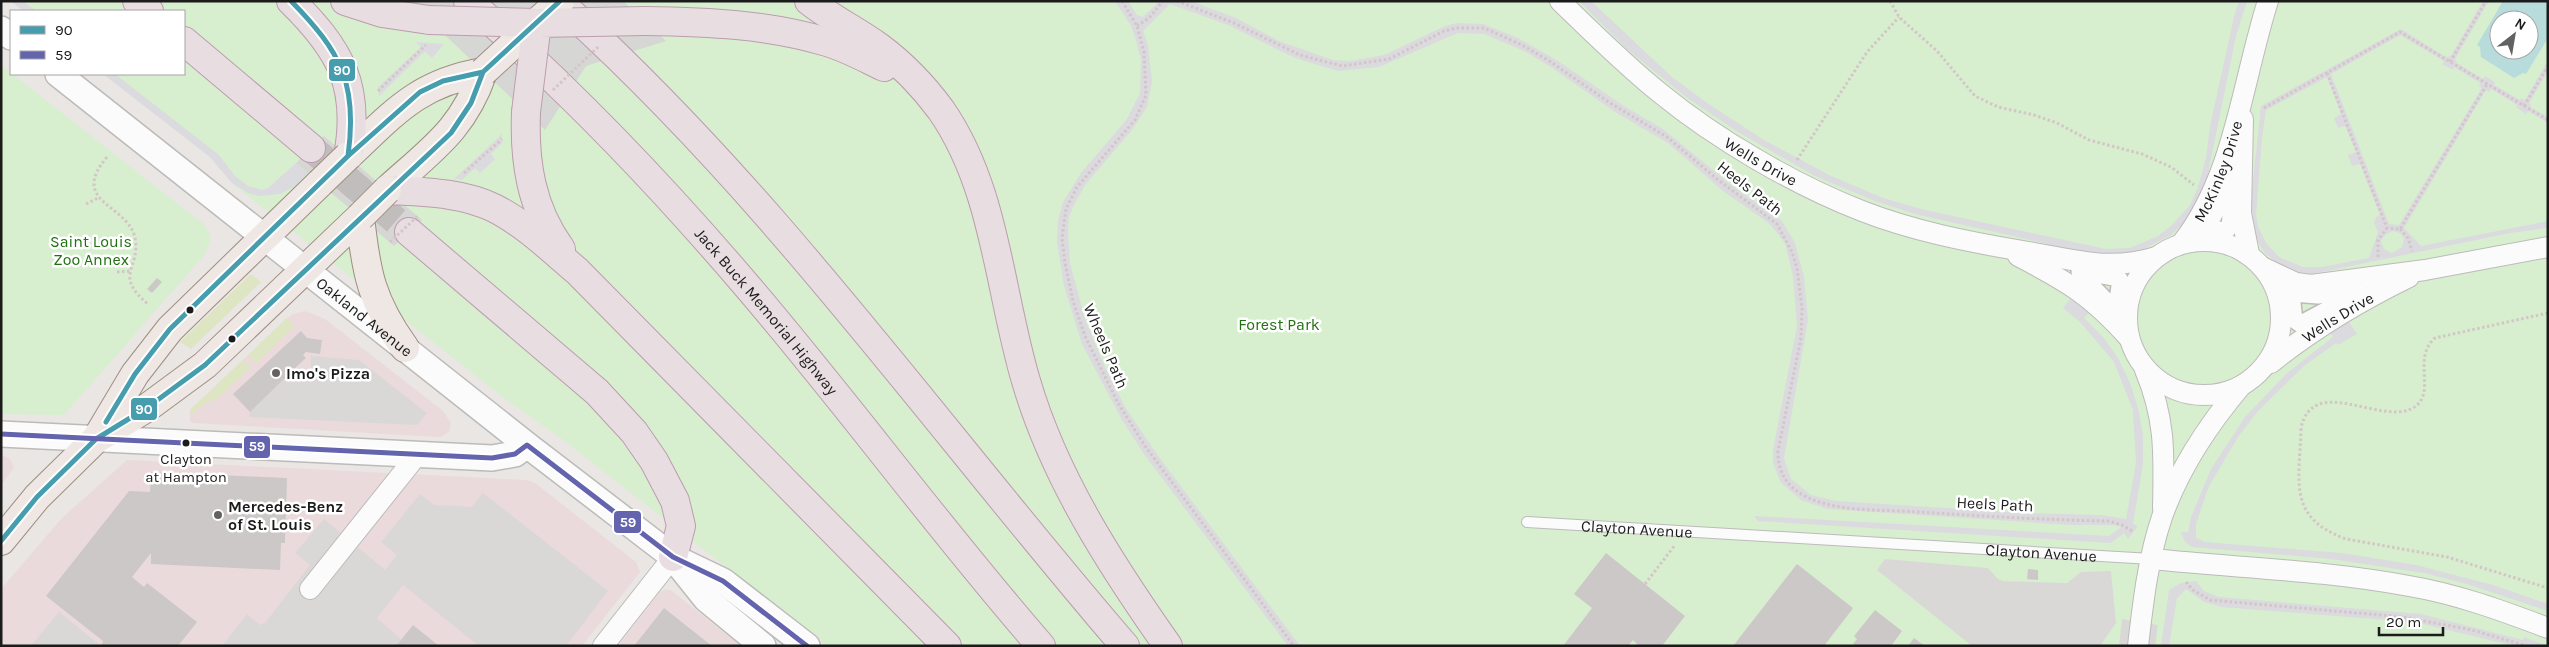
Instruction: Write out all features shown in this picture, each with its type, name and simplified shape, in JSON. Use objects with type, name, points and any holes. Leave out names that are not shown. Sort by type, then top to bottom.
[{"type":"highway","points":[[137,1],[148,10]]},
{"type":"highway","points":[[291,1],[314,23],[340,60],[351,101],[348,156]]},
{"type":"highway","points":[[345,1],[429,31],[539,12],[645,21],[718,22],[796,34],[829,43],[857,54],[924,90]]},
{"type":"highway","name":"Jack Buck Memorial Highway","points":[[468,1],[573,100],[692,223],[748,287],[942,528],[1041,646]]},
{"type":"highway","points":[[559,1],[643,82],[750,195],[1125,646]]},
{"type":"highway","points":[[809,1],[829,16],[879,47],[902,66],[940,109],[965,152],[974,174],[1026,382],[1060,466],[1116,568],[1168,646]]},
{"type":"highway","points":[[539,12],[526,112],[526,154],[536,205],[548,232],[577,270]]},
{"type":"highway","points":[[185,42],[311,148]]},
{"type":"highway","points":[[388,190],[453,196],[493,207],[509,216],[577,270],[947,646]]},
{"type":"highway","points":[[406,230],[598,392],[634,432],[667,483],[677,510],[680,535],[673,557]]},
{"type":"main road","points":[[1,541],[37,497],[96,439],[148,407],[205,364],[388,190],[451,133],[471,103],[483,72],[539,12],[559,1]]},
{"type":"main road","points":[[96,439],[151,351],[170,328],[348,156],[420,92],[443,81],[483,72]]},
{"type":"main road","points":[[360,217],[365,262],[372,291],[380,310],[405,348]]},
{"type":"street","name":"Wells Drive","points":[[1560,1],[1661,95],[1772,167],[1862,211],[1908,226],[2001,247],[2099,265],[2126,264],[2156,257]]},
{"type":"street","name":"McKinley Drive","points":[[2182,243],[2200,218],[2213,194],[2244,92],[2268,1]]},
{"type":"street","name":"Oakland Avenue","points":[[59,75],[527,445],[673,557],[723,581],[807,646]]},
{"type":"street","name":"McKinley Drive","points":[[2244,92],[2241,214],[2256,260]]},
{"type":"street","points":[[2138,646],[2143,599],[2162,517],[2164,436],[2155,394],[2129,338],[2126,317],[2130,295],[2142,270],[2156,257],[2182,243],[2213,241],[2228,244],[2256,260],[2277,292],[2282,320],[2276,348],[2258,374],[2241,386],[2197,445],[2162,517]]},
{"type":"street","name":"Wells Drive","points":[[2001,247],[2073,285],[2097,304],[2129,338]]},
{"type":"street","name":"Wells Drive","points":[[2256,260],[2296,283],[2311,285],[2425,270],[2548,247]]},
{"type":"street","name":"Wells Drive","points":[[2258,374],[2312,331],[2378,292],[2425,270]]},
{"type":"street","points":[[2143,366],[2163,383],[2186,393],[2211,395],[2241,386]]},
{"type":"street","points":[[1,434],[504,457],[514,454],[527,445]]},
{"type":"street","points":[[310,589],[418,454]]},
{"type":"street","name":"Oakland Avenue","points":[[673,557],[706,599],[764,646]]},
{"type":"street","points":[[603,646],[673,557]]},
{"type":"street","name":"Clayton Avenue","points":[[2152,559],[2311,572],[2411,586],[2463,599],[2548,628]]},
{"type":"lane","name":"Clayton Avenue","points":[[1527,522],[2152,559]]},
{"type":"path","name":"Wheels Path","points":[[1122,1],[1137,26],[1146,68],[1143,103],[1134,120],[1078,187],[1066,209],[1063,221],[1065,263],[1073,301],[1085,336],[1118,403],[1145,446],[1294,646]]},
{"type":"path","points":[[1137,26],[1149,18],[1163,1]]},
{"type":"path","name":"Heels Path","points":[[1177,1],[1234,22],[1300,55],[1342,66],[1389,59],[1444,31],[1456,28],[1484,28],[1522,45],[1667,137],[1717,179],[1765,213],[1777,224],[1785,237],[1797,268],[1802,308],[1801,338],[1778,451],[1780,468],[1789,485],[1808,497],[1832,505],[1991,516],[2109,521],[2122,525],[2134,532]]},
{"type":"path","points":[[1890,1],[1899,17],[1937,51],[1974,96],[1998,107],[2034,114],[2057,123],[2089,140],[2142,154],[2171,168],[2198,187]]},
{"type":"path","points":[[2450,62],[2486,1]]},
{"type":"path","points":[[1796,162],[1867,52],[1899,17]]},
{"type":"path","points":[[378,91],[429,31]]},
{"type":"path","points":[[2264,108],[2400,32],[2548,120]]},
{"type":"path","points":[[550,92],[598,47]]},
{"type":"path","points":[[2524,106],[2548,66]]},
{"type":"path","points":[[2328,73],[2387,228]]},
{"type":"path","points":[[2400,229],[2486,84]]},
{"type":"path","points":[[458,179],[502,138]]},
{"type":"path","points":[[98,198],[97,173],[107,156]]},
{"type":"path","points":[[86,204],[98,198]]},
{"type":"path","points":[[98,198],[120,214],[131,227],[136,246],[130,271],[133,289],[149,305]]},
{"type":"path","points":[[2387,228],[2400,229],[2408,238],[2412,250]]},
{"type":"path","points":[[2378,258],[2378,240],[2387,228]]},
{"type":"path","points":[[117,272],[130,271]]},
{"type":"path","points":[[2548,313],[2435,338],[2424,351],[2424,392],[2420,401],[2413,408],[2392,410],[2330,402],[2313,406],[2303,419],[2301,428],[2300,485],[2301,498],[2308,516],[2332,534],[2346,539],[2447,556],[2548,588]]},
{"type":"path","points":[[1645,584],[1685,532]]},
{"type":"path","points":[[2188,585],[2210,600],[2403,617],[2472,630],[2527,646]]},
{"type":"shaded area","points":[[11,1],[23,1],[35,10],[22,10]]},
{"type":"shaded area","points":[[1115,1],[1128,1],[1137,15],[1143,17],[1159,1],[1191,1],[1236,18],[1279,41],[1333,60],[1350,61],[1384,55],[1445,26],[1457,23],[1483,24],[1516,37],[1555,59],[1624,106],[1663,129],[1730,184],[1782,221],[1795,243],[1804,277],[1808,320],[1784,458],[1791,479],[1811,495],[1836,501],[2024,513],[2101,515],[2126,519],[2136,463],[2133,410],[2114,362],[2081,323],[2063,308],[2071,298],[2090,312],[2084,318],[2104,338],[2118,358],[2130,383],[2138,408],[2143,435],[2143,464],[2133,524],[2138,526],[2128,539],[2124,533],[2111,543],[1758,521],[1754,516],[2109,536],[2121,527],[2114,525],[2071,525],[1827,509],[1801,500],[1781,483],[1773,463],[1773,450],[1797,326],[1793,276],[1785,243],[1770,224],[1723,191],[1668,143],[1615,112],[1551,67],[1524,51],[1484,34],[1458,33],[1379,67],[1338,71],[1295,58],[1228,25],[1170,4],[1143,31],[1148,45],[1152,82],[1147,107],[1132,130],[1085,185],[1069,217],[1070,263],[1085,319],[1105,367],[1125,407],[1159,457],[1300,646],[1288,646],[1144,454],[1122,420],[1082,344],[1064,286],[1057,242],[1058,221],[1063,202],[1081,173],[1127,119],[1140,93],[1141,60],[1136,40],[1131,26]]},
{"type":"shaded area","points":[[1579,1],[1591,1],[1672,77],[1707,103],[1764,140],[1829,175],[1883,198],[1921,209],[2106,249],[2130,248],[2158,236],[2171,226],[2190,205],[2198,187],[2206,158],[2210,126],[2234,17],[2239,1],[2247,1],[2236,36],[2205,188],[2186,221],[2171,235],[2142,250],[2110,255],[2088,253],[1915,214],[1875,201],[1815,176],[1738,132],[1686,97],[1627,49]]},
{"type":"shaded area","points":[[2483,1],[2489,1],[2455,59],[2457,63],[2483,79],[2485,76],[2495,82],[2494,85],[2520,100],[2521,98],[2525,100],[2548,60],[2548,71],[2529,103],[2531,104],[2530,107],[2548,117],[2548,123],[2528,111],[2526,114],[2516,107],[2517,105],[2491,89],[2489,92],[2486,90],[2404,228],[2421,246],[2548,221],[2548,228],[2510,233],[2312,274],[2303,274],[2279,265],[2264,252],[2254,235],[2250,210],[2261,106],[2401,29],[2446,57],[2451,56]],"holes":[[[2400,35],[2444,61],[2442,64],[2453,70],[2454,67],[2480,83],[2479,86],[2482,88],[2399,225],[2389,224],[2331,74]],[[2327,77],[2341,114],[2334,118],[2338,128],[2345,126],[2356,152],[2348,155],[2352,166],[2360,164],[2380,215],[2376,217],[2374,223],[2378,232],[2369,258],[2322,267],[2303,267],[2279,257],[2266,243],[2258,226],[2256,215],[2266,110]],[[2394,231],[2401,234],[2404,239],[2402,247],[2392,253],[2384,249],[2381,241],[2386,234]]]},
{"type":"shaded area","points":[[416,42],[444,44],[432,58],[425,51],[379,96],[378,87],[421,47]]},
{"type":"shaded area","points":[[104,75],[116,75],[219,155],[235,176],[248,186],[262,190],[268,188],[296,163],[308,173],[294,187],[280,194],[259,196],[248,193],[232,183],[210,157]]},
{"type":"shaded area","points":[[502,134],[502,143],[491,154],[495,159],[480,173],[475,168],[462,180],[454,179]]},
{"type":"shaded area","points":[[305,311],[325,319],[443,411],[451,423],[449,432],[440,437],[193,423],[190,421],[190,410],[287,318],[293,314]]},
{"type":"shaded area","points":[[2348,321],[2357,334],[2338,345],[2336,343],[2304,366],[2258,411],[2238,437],[2209,486],[2196,524],[2196,538],[2205,542],[2342,553],[2416,565],[2493,585],[2548,604],[2548,611],[2467,584],[2424,573],[2331,559],[2192,547],[2185,542],[2181,532],[2188,532],[2191,517],[2211,469],[2245,417],[2287,373],[2333,337],[2330,331]]},
{"type":"shaded area","points":[[311,356],[359,360],[427,413],[417,425],[249,417],[250,412],[285,378],[310,378]]},
{"type":"shaded area","points":[[1,454],[10,459],[14,467],[1,486]]},
{"type":"shaded area","points":[[127,460],[526,480],[535,483],[636,562],[640,572],[582,646],[1,646],[1,589],[62,518]]},
{"type":"shaded area","points":[[483,493],[608,591],[566,646],[479,646],[403,585],[377,618],[401,639],[396,646],[222,646],[247,614],[260,625],[265,623],[310,565],[295,553],[324,519],[385,570],[397,555],[381,542],[420,494],[434,505],[472,507]]},
{"type":"shaded area","points":[[1885,559],[1988,568],[1998,579],[2003,581],[2067,583],[2081,572],[2111,571],[2116,623],[2100,646],[1972,646],[1877,570]]},
{"type":"shaded area","points":[[2196,581],[2204,591],[2219,597],[2421,614],[2523,640],[2524,637],[2548,646],[2514,646],[2423,624],[2222,607],[2204,602],[2186,589],[2177,598],[2169,646],[2161,646],[2169,590],[2181,583]]},
{"type":"shaded area","points":[[667,589],[741,646],[618,646],[660,592]]},
{"type":"shaded area","points":[[59,612],[100,645],[101,646],[31,646]]},
{"type":"shaded area","points":[[2122,619],[2158,625],[2155,646],[2119,646]]},
{"type":"green space","name":"Forest Park","points":[[11,1],[2548,1],[2548,646],[827,646],[558,436],[509,402],[234,185],[210,157],[104,75],[185,75],[185,10],[22,10]]},
{"type":"green space","name":"Saint Louis Zoo Annex","points":[[1,65],[10,72],[10,75],[14,75],[202,223],[211,236],[206,253],[64,415],[1,414]]},
{"type":"green space","points":[[251,274],[261,282],[191,349],[180,342]]},
{"type":"green space","points":[[287,318],[295,326],[256,363],[248,355]]},
{"type":"green space","points":[[243,360],[251,367],[218,398],[191,413],[190,410]]},
{"type":"water","points":[[2503,1],[2548,1],[2548,38],[2539,53],[2539,10],[2498,10]]},
{"type":"water","points":[[2489,25],[2489,60],[2535,60],[2526,74],[2523,73],[2514,78],[2481,57],[2480,47],[2477,45]]},
{"type":"pier","points":[[409,1],[623,1],[666,41],[586,66],[545,130]]},
{"type":"pier","points":[[324,136],[422,220],[394,246],[296,163]]},
{"type":"building","points":[[157,278],[162,282],[152,293],[147,289]]},
{"type":"building","name":"Imo's Pizza","points":[[301,331],[307,338],[322,340],[320,354],[306,352],[303,355],[306,358],[295,368],[295,378],[285,378],[250,412],[233,394]]},
{"type":"building","points":[[151,472],[287,478],[285,543],[281,543],[280,570],[151,564],[151,553],[132,577],[144,587],[147,583],[197,622],[178,646],[101,646],[103,641],[46,596],[129,491],[150,492]]},
{"type":"building","points":[[1606,553],[1685,616],[1662,646],[1639,646],[1633,640],[1628,646],[1563,646],[1592,608],[1574,594]]},
{"type":"building","points":[[1797,564],[1853,608],[1824,646],[1733,646]]},
{"type":"building","points":[[2028,569],[2038,570],[2038,580],[2027,579]]},
{"type":"building","points":[[664,608],[712,646],[634,646]]},
{"type":"building","points":[[1875,610],[1902,631],[1891,646],[1856,646],[1853,644],[1857,639],[1854,636]]},
{"type":"building","points":[[413,625],[439,646],[396,646]]},
{"type":"building","points":[[1914,638],[1925,646],[1908,646]]},
{"type":"tunnel","points":[[311,148],[409,232]]},
{"type":"transit line","name":"90","points":[[291,1],[308,19],[334,53],[342,71],[348,89],[350,109],[348,156]]},
{"type":"transit line","name":"90","points":[[1,541],[37,497],[96,439],[148,407],[205,365],[451,133],[471,103],[483,72],[560,1]]},
{"type":"transit line","name":"90","points":[[106,422],[135,374],[170,329],[348,156],[420,92],[443,81],[483,72]]},
{"type":"transit line","name":"59","points":[[1,434],[492,458],[515,454],[527,445],[673,557],[723,581],[807,646]]},
{"type":"place","name":"Imo's Pizza","points":[[276,373]]},
{"type":"place","name":"Clayton at Hampton","points":[[186,443]]},
{"type":"place","name":"Mercedes-Benz of St. Louis","points":[[218,515]]}]
